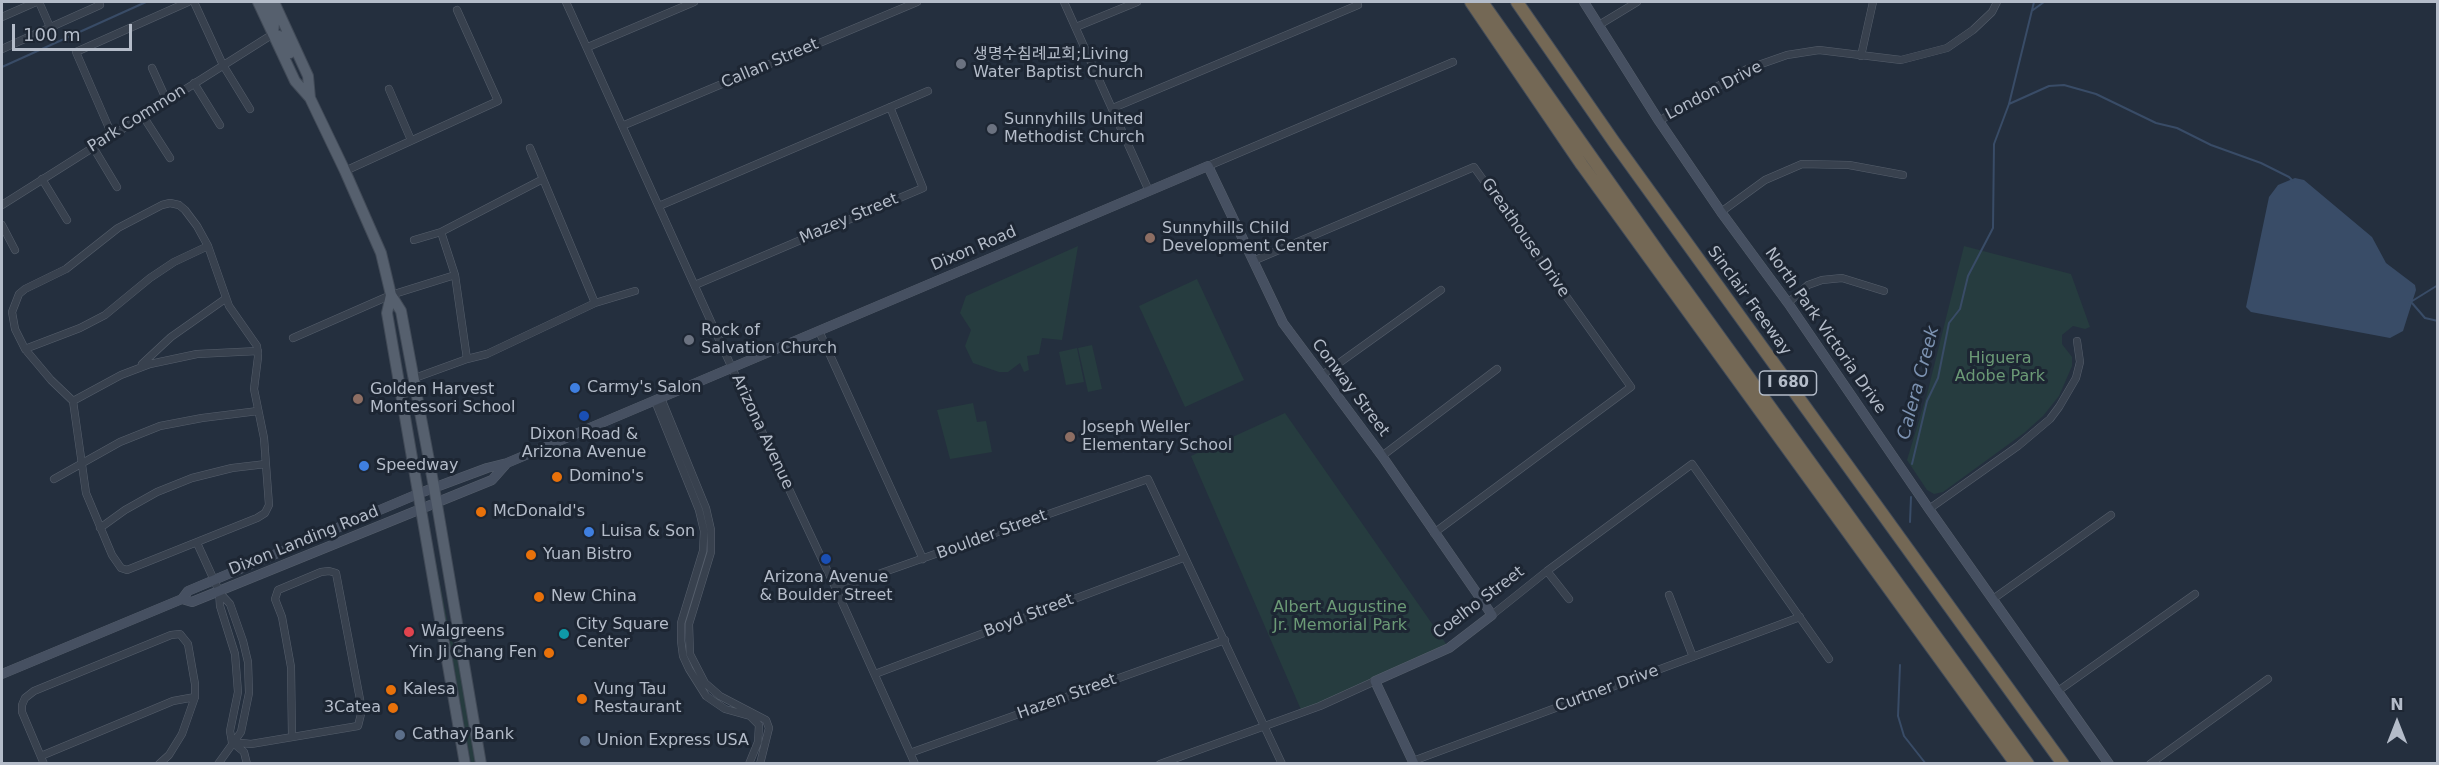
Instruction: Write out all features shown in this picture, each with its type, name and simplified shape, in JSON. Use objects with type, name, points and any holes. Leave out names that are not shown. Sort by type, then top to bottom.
[{"type":"highway","name":"I 680","points":[[1471,2],[1582,165],[2016,764]]},
{"type":"highway","name":"I 680","points":[[1482,2],[1664,260],[2028,764]]},
{"type":"highway","name":"Sinclair Freeway","points":[[1517,2],[1614,142],[2063,764]]},
{"type":"main road","points":[[258,2],[295,81],[310,98],[345,171],[381,253],[392,295],[401,311],[434,487],[481,764]]},
{"type":"main road","points":[[267,2],[274,23],[273,34]]},
{"type":"main road","points":[[274,2],[308,76],[310,98]]},
{"type":"main road","points":[[273,34],[282,37],[304,79],[309,83]]},
{"type":"main road","points":[[392,295],[387,313],[420,493],[465,764]]},
{"type":"street","points":[[2,17],[38,2],[50,27]]},
{"type":"street","points":[[112,135],[76,52],[188,2]]},
{"type":"street","points":[[194,2],[223,65],[250,109]]},
{"type":"street","name":"Arizona Avenue","points":[[566,2],[915,764]]},
{"type":"street","points":[[588,47],[694,2]]},
{"type":"street","name":"Callan Street","points":[[622,126],[917,2]]},
{"type":"street","points":[[1064,2],[1149,191]]},
{"type":"street","points":[[1077,27],[1137,2]]},
{"type":"street","name":"North Park Victoria Drive","points":[[1584,2],[1659,121],[1721,212],[1788,303],[1929,510],[2109,764]]},
{"type":"street","points":[[1599,25],[1637,2]]},
{"type":"street","points":[[1861,56],[1873,2]]},
{"type":"street","name":"London Drive","points":[[1659,121],[1747,69],[1787,55],[1819,50],[1901,60],[1947,48],[1973,30],[1992,12],[1997,2]]},
{"type":"street","points":[[2,50],[99,3]]},
{"type":"street","points":[[1113,108],[1357,3]]},
{"type":"street","points":[[345,171],[498,101],[457,10]]},
{"type":"street","name":"Park Common","points":[[2,205],[273,34]]},
{"type":"street","name":"Dixon Road","points":[[420,493],[507,463],[658,400],[1453,62]]},
{"type":"street","points":[[152,68],[166,101]]},
{"type":"street","points":[[194,83],[220,125]]},
{"type":"street","points":[[389,89],[411,141]]},
{"type":"street","points":[[659,206],[928,92]]},
{"type":"street","name":"Mazey Street","points":[[695,285],[923,188],[891,108]]},
{"type":"street","points":[[143,116],[170,158]]},
{"type":"street","points":[[93,147],[117,187]]},
{"type":"street","points":[[530,148],[595,303]]},
{"type":"street","points":[[1721,212],[1765,180],[1802,164],[1849,165],[1903,176]]},
{"type":"street","name":"Conway Street","points":[[1209,166],[1283,323],[1382,456],[1492,615]]},
{"type":"street","name":"Greathouse Drive","points":[[1253,261],[1474,166],[1631,387],[1434,533]]},
{"type":"street","points":[[42,179],[67,220]]},
{"type":"street","points":[[414,240],[441,232],[543,179]]},
{"type":"street","points":[[174,204],[185,210],[208,246],[225,299],[258,351],[254,389],[266,464],[269,505],[265,513],[197,543],[127,570],[121,568],[112,555],[86,492],[73,400],[51,380],[25,350],[12,318],[14,304],[19,294],[66,268],[118,228],[162,205],[174,204]]},
{"type":"street","points":[[2,225],[15,250]]},
{"type":"street","points":[[441,232],[455,276],[467,359]]},
{"type":"street","points":[[25,350],[80,328],[105,315],[150,278],[174,262],[208,246]]},
{"type":"street","points":[[293,338],[392,295],[455,276]]},
{"type":"street","points":[[1788,303],[1808,285],[1822,280],[1842,278],[1884,291]]},
{"type":"street","points":[[1321,376],[1441,290]]},
{"type":"street","points":[[412,379],[487,354],[595,303],[635,291]]},
{"type":"street","points":[[138,368],[171,337],[225,299]]},
{"type":"street","points":[[819,331],[923,560]]},
{"type":"street","points":[[1929,510],[2018,446],[2050,419],[2076,378],[2080,362],[2077,341]]},
{"type":"street","points":[[73,400],[150,363],[197,354],[258,351]]},
{"type":"street","points":[[1382,456],[1497,369]]},
{"type":"street","points":[[658,400],[699,510],[704,531],[704,551],[681,623],[683,656],[694,679],[706,696],[725,709],[750,716],[759,725],[758,742],[749,764]]},
{"type":"street","points":[[658,400],[706,508],[711,530],[711,552],[689,624],[690,654],[705,683],[720,696],[766,720],[769,728],[760,764]]},
{"type":"street","points":[[54,479],[120,442],[160,426],[258,411]]},
{"type":"street","name":"Dixon Road","points":[[436,502],[492,480],[507,463]]},
{"type":"street","points":[[100,528],[149,496],[192,478],[232,468],[266,464]]},
{"type":"street","name":"Coelho Street","points":[[1160,764],[1265,726],[1449,648],[1547,570],[1692,464],[1800,617]]},
{"type":"street","name":"Boulder Street","points":[[836,590],[1148,479],[1183,558]]},
{"type":"street","name":"Dixon Landing Road","points":[[2,680],[6,672],[182,599],[188,591],[420,493]]},
{"type":"street","name":"Dixon Landing Road","points":[[182,599],[192,602],[436,502]]},
{"type":"street","points":[[1993,599],[2111,515]]},
{"type":"street","points":[[197,543],[219,591],[230,603],[243,641],[249,678],[249,693],[241,732],[218,764]]},
{"type":"street","points":[[1183,558],[1225,640],[1282,764]]},
{"type":"street","name":"Boyd Street","points":[[874,674],[1183,558]]},
{"type":"street","points":[[1547,570],[1569,599]]},
{"type":"street","points":[[232,742],[251,744],[358,726],[362,718],[362,711],[336,573],[321,572],[278,590],[275,599],[282,617],[291,667],[292,737]]},
{"type":"street","points":[[219,591],[220,606],[235,654],[237,671],[237,700],[230,731],[232,742],[244,752],[247,764]]},
{"type":"street","points":[[2058,691],[2195,594]]},
{"type":"street","points":[[1669,595],[1693,657]]},
{"type":"street","points":[[1800,617],[1828,659]]},
{"type":"street","name":"Curtner Drive","points":[[1414,762],[1800,617]]},
{"type":"street","points":[[159,764],[169,755],[182,734],[195,697],[188,644],[180,634],[160,639],[34,691],[25,698],[22,712],[42,760],[173,701],[195,697]]},
{"type":"street","name":"Hazen Street","points":[[910,753],[1225,640]]},
{"type":"street","points":[[2150,764],[2268,679]]},
{"type":"street","points":[[1375,681],[1414,762]]},
{"type":"green space","points":[[1078,246],[1062,340],[1042,338],[1039,354],[1027,356],[1029,370],[1024,372],[1020,363],[1008,372],[999,372],[973,363],[965,346],[971,330],[960,313],[966,296]]},
{"type":"green space","name":"Higuera Adobe Park","points":[[1964,246],[2071,274],[2090,327],[2085,329],[2073,326],[2062,335],[2062,344],[2072,357],[2072,366],[2059,396],[2043,416],[2024,433],[1943,492],[1934,494],[1927,490],[1907,460],[1927,394]]},
{"type":"green space","points":[[1197,279],[1244,380],[1185,407],[1139,306]]},
{"type":"green space","points":[[1092,345],[1102,389],[1088,392],[1078,348]]},
{"type":"green space","points":[[1077,348],[1084,382],[1066,385],[1059,352]]},
{"type":"green space","points":[[973,403],[977,422],[986,421],[992,452],[950,459],[937,410]]},
{"type":"green space","name":"Albert Augustine Jr. Memorial Park","points":[[1285,413],[1449,648],[1302,712],[1191,456]]},
{"type":"green space","points":[[427,517],[450,634],[459,663],[476,763],[471,763]]},
{"type":"water","points":[[2295,178],[2304,180],[2372,237],[2386,263],[2415,285],[2416,290],[2403,331],[2390,338],[2251,312],[2246,307],[2269,197],[2278,185]]},
{"type":"waterway","points":[[2,67],[146,2]]},
{"type":"waterway","name":"Calera Creek","points":[[1912,464],[1927,401],[1938,378],[1949,323],[1960,309],[1968,276],[1993,228],[1994,144],[2009,104],[2034,2]]},
{"type":"waterway","points":[[2033,10],[2044,2]]},
{"type":"waterway","points":[[2009,104],[2049,86],[2064,85],[2096,94],[2156,123],[2177,128],[2211,145],[2261,163],[2293,181]]},
{"type":"waterway","points":[[2409,303],[2438,285]]},
{"type":"waterway","points":[[2412,303],[2425,318],[2438,321]]},
{"type":"waterway","name":"Calera Creek","points":[[1910,522],[1911,497]]},
{"type":"waterway","name":"Calera Creek","points":[[1900,665],[1898,716],[1904,736],[1926,764]]},
{"type":"place","name":"생명수침례교회;Living Water Baptist Church","points":[[961,64]]},
{"type":"place","name":"Sunnyhills United Methodist Church","points":[[992,129]]},
{"type":"place","name":"Sunnyhills Child Development Center","points":[[1150,238]]},
{"type":"place","name":"Rock of Salvation Church","points":[[689,340]]},
{"type":"place","name":"Carmy's Salon","points":[[575,388]]},
{"type":"place","name":"Golden Harvest Montessori School","points":[[358,399]]},
{"type":"place","name":"Dixon Road & Arizona Avenue","points":[[584,416]]},
{"type":"place","name":"Joseph Weller Elementary School","points":[[1070,437]]},
{"type":"place","name":"Speedway","points":[[364,466]]},
{"type":"place","name":"Domino's","points":[[557,477]]},
{"type":"place","name":"McDonald's","points":[[481,512]]},
{"type":"place","name":"Luisa & Son","points":[[589,532]]},
{"type":"place","name":"Yuan Bistro","points":[[531,555]]},
{"type":"place","name":"Arizona Avenue & Boulder Street","points":[[826,559]]},
{"type":"place","name":"New China","points":[[539,597]]},
{"type":"place","name":"Walgreens","points":[[409,632]]},
{"type":"place","name":"City Square Center","points":[[564,634]]},
{"type":"place","name":"Yin Ji Chang Fen","points":[[549,653]]},
{"type":"place","name":"Kalesa","points":[[391,690]]},
{"type":"place","name":"Vung Tau Restaurant","points":[[582,699]]},
{"type":"place","name":"3Catea","points":[[393,708]]},
{"type":"place","name":"Cathay Bank","points":[[400,735]]},
{"type":"place","name":"Union Express USA","points":[[585,741]]}]
